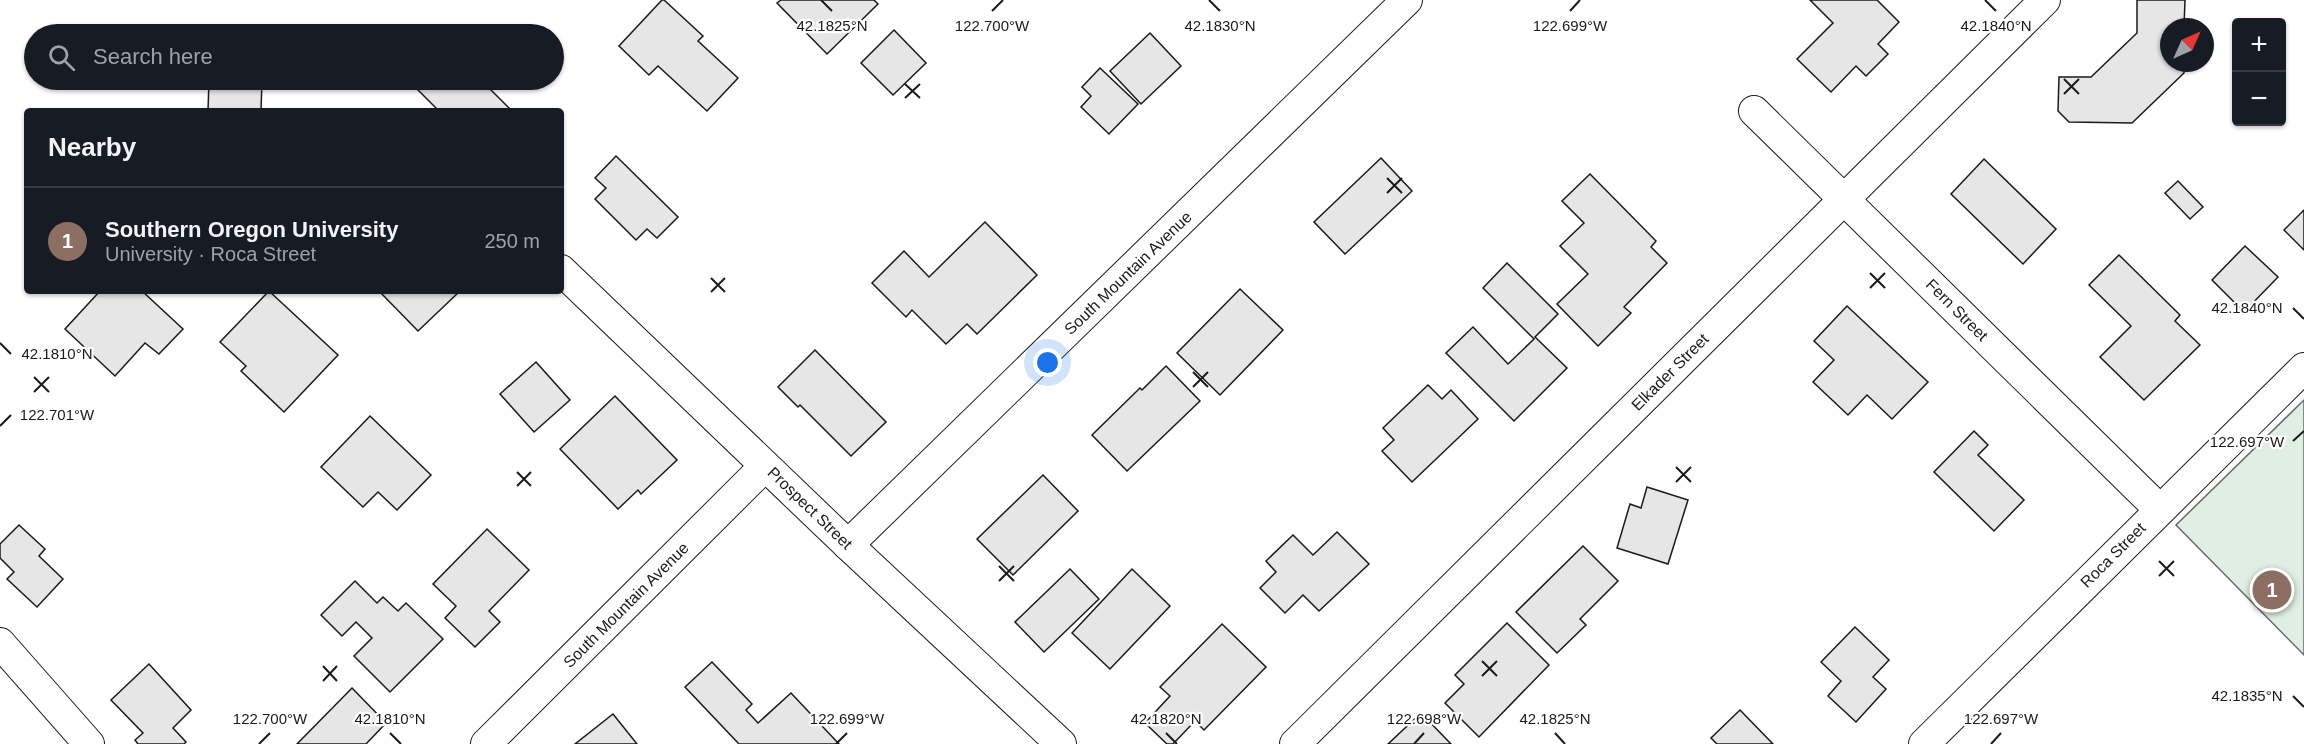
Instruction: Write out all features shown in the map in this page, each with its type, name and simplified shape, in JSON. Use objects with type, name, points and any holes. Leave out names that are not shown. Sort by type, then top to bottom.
[{"type":"street","name":"South Mountain Avenue","points":[[848,545],[1407,0]]},
{"type":"street","name":"Elkader Street","points":[[1295,744],[2045,0]]},
{"type":"street","name":"Fern Street","points":[[1754,111],[2159,509]]},
{"type":"street","name":"Prospect Street","points":[[564,273],[848,545],[1061,744]]},
{"type":"street","name":"Roca Street","points":[[1924,744],[2304,368]]},
{"type":"street","name":"South Mountain Avenue","points":[[486,744],[765,466]]},
{"type":"street","points":[[0,643],[89,744]]},
{"type":"green space","points":[[2304,400],[2304,655],[2176,525]]},
{"type":"building","points":[[662,0],[703,36],[698,41],[738,78],[707,111],[658,66],[649,75],[619,46]]},
{"type":"building","points":[[781,0],[874,0],[878,4],[827,54],[777,3]]},
{"type":"building","points":[[1810,0],[1877,0],[1899,22],[1878,44],[1888,54],[1866,76],[1856,66],[1831,92],[1797,59],[1833,23]]},
{"type":"building","points":[[2137,0],[2185,0],[2184,18],[2160,18],[2160,72],[2184,73],[2132,123],[2069,122],[2058,111],[2059,77],[2091,77],[2137,33]]},
{"type":"building","points":[[894,30],[926,63],[893,95],[861,63]]},
{"type":"building","points":[[1150,33],[1181,66],[1141,104],[1110,71]]},
{"type":"building","points":[[1100,68],[1138,104],[1109,134],[1081,107],[1091,96],[1082,87]]},
{"type":"building","points":[[209,90],[262,90],[261,108],[208,108]]},
{"type":"building","points":[[418,90],[491,90],[509,108],[436,108]]},
{"type":"building","points":[[616,156],[678,217],[657,238],[647,229],[636,240],[595,199],[606,188],[595,178]]},
{"type":"building","points":[[1381,158],[1412,191],[1345,254],[1314,222]]},
{"type":"building","points":[[1984,159],[2056,229],[2023,264],[1951,194]]},
{"type":"building","points":[[1590,174],[1656,241],[1651,247],[1667,263],[1624,307],[1631,313],[1598,346],[1557,304],[1588,274],[1560,246],[1584,223],[1562,201]]},
{"type":"building","points":[[2178,181],[2203,207],[2190,219],[2165,193]]},
{"type":"building","points":[[2304,210],[2304,250],[2284,230]]},
{"type":"building","points":[[985,222],[1037,275],[977,334],[967,324],[946,344],[912,310],[906,317],[872,283],[904,251],[929,277]]},
{"type":"building","points":[[2245,246],[2278,277],[2244,312],[2212,280]]},
{"type":"building","points":[[2119,255],[2180,315],[2175,321],[2200,345],[2144,400],[2100,357],[2131,326],[2089,285]]},
{"type":"building","points":[[1507,263],[1558,314],[1535,337],[1567,368],[1514,421],[1446,353],[1473,327],[1508,364],[1534,339],[1483,288]]},
{"type":"building","points":[[1240,289],[1283,330],[1220,395],[1177,353]]},
{"type":"building","points":[[97,294],[145,294],[183,329],[159,354],[145,343],[115,376],[65,329]]},
{"type":"building","points":[[266,294],[272,294],[338,355],[284,412],[241,371],[246,366],[220,342]]},
{"type":"building","points":[[382,294],[457,294],[418,331]]},
{"type":"building","points":[[1847,306],[1928,382],[1892,419],[1867,395],[1848,415],[1813,382],[1834,360],[1814,341]]},
{"type":"building","points":[[815,350],[886,422],[851,456],[800,405],[798,407],[778,387]]},
{"type":"building","points":[[536,362],[570,400],[534,432],[500,394]]},
{"type":"building","points":[[1166,366],[1200,401],[1127,471],[1092,435]]},
{"type":"building","points":[[1428,385],[1442,399],[1451,390],[1478,419],[1412,482],[1382,451],[1394,440],[1383,428]]},
{"type":"building","points":[[615,396],[677,460],[641,494],[638,490],[618,509],[560,449]]},
{"type":"building","points":[[370,416],[431,475],[397,510],[378,492],[363,507],[321,467]]},
{"type":"building","points":[[1974,431],[1988,445],[1978,455],[2024,500],[1994,531],[1934,472]]},
{"type":"building","points":[[1043,475],[1078,511],[1013,575],[977,539]]},
{"type":"building","points":[[1647,487],[1688,500],[1668,564],[1617,548],[1630,504],[1641,508]]},
{"type":"building","points":[[19,525],[45,549],[39,556],[63,579],[37,607],[7,579],[14,572],[0,558],[0,544]]},
{"type":"building","points":[[487,529],[529,570],[489,611],[500,622],[475,647],[445,618],[456,606],[433,584]]},
{"type":"building","points":[[1337,532],[1369,564],[1319,611],[1303,595],[1285,613],[1260,588],[1276,572],[1266,561],[1293,535],[1313,555]]},
{"type":"building","points":[[1583,546],[1618,581],[1580,619],[1586,625],[1557,653],[1516,612]]},
{"type":"building","points":[[1070,569],[1099,599],[1044,652],[1015,622]]},
{"type":"building","points":[[1132,569],[1170,606],[1110,669],[1072,633]]},
{"type":"building","points":[[355,581],[377,603],[383,597],[398,611],[406,603],[443,639],[390,692],[354,656],[372,638],[356,622],[342,636],[321,615]]},
{"type":"building","points":[[1507,623],[1549,665],[1479,737],[1445,703],[1464,684],[1455,675]]},
{"type":"building","points":[[1222,624],[1266,667],[1204,730],[1195,721],[1173,744],[1167,744],[1145,723],[1170,696],[1160,687]]},
{"type":"building","points":[[1855,627],[1889,660],[1873,677],[1886,689],[1856,722],[1828,696],[1841,681],[1821,662]]},
{"type":"building","points":[[712,662],[752,704],[746,710],[758,723],[791,693],[839,744],[739,744],[685,687]]},
{"type":"building","points":[[149,664],[191,710],[173,728],[186,742],[184,744],[138,744],[135,740],[143,733],[111,700]]},
{"type":"building","points":[[352,688],[386,723],[366,744],[297,744]]},
{"type":"building","points":[[1740,710],[1773,744],[1717,744],[1711,738]]},
{"type":"building","points":[[1421,713],[1451,744],[1388,744]]},
{"type":"building","points":[[613,714],[637,744],[575,744]]},
{"type":"place","name":"Southern Oregon University","points":[[2272,590]]}]
